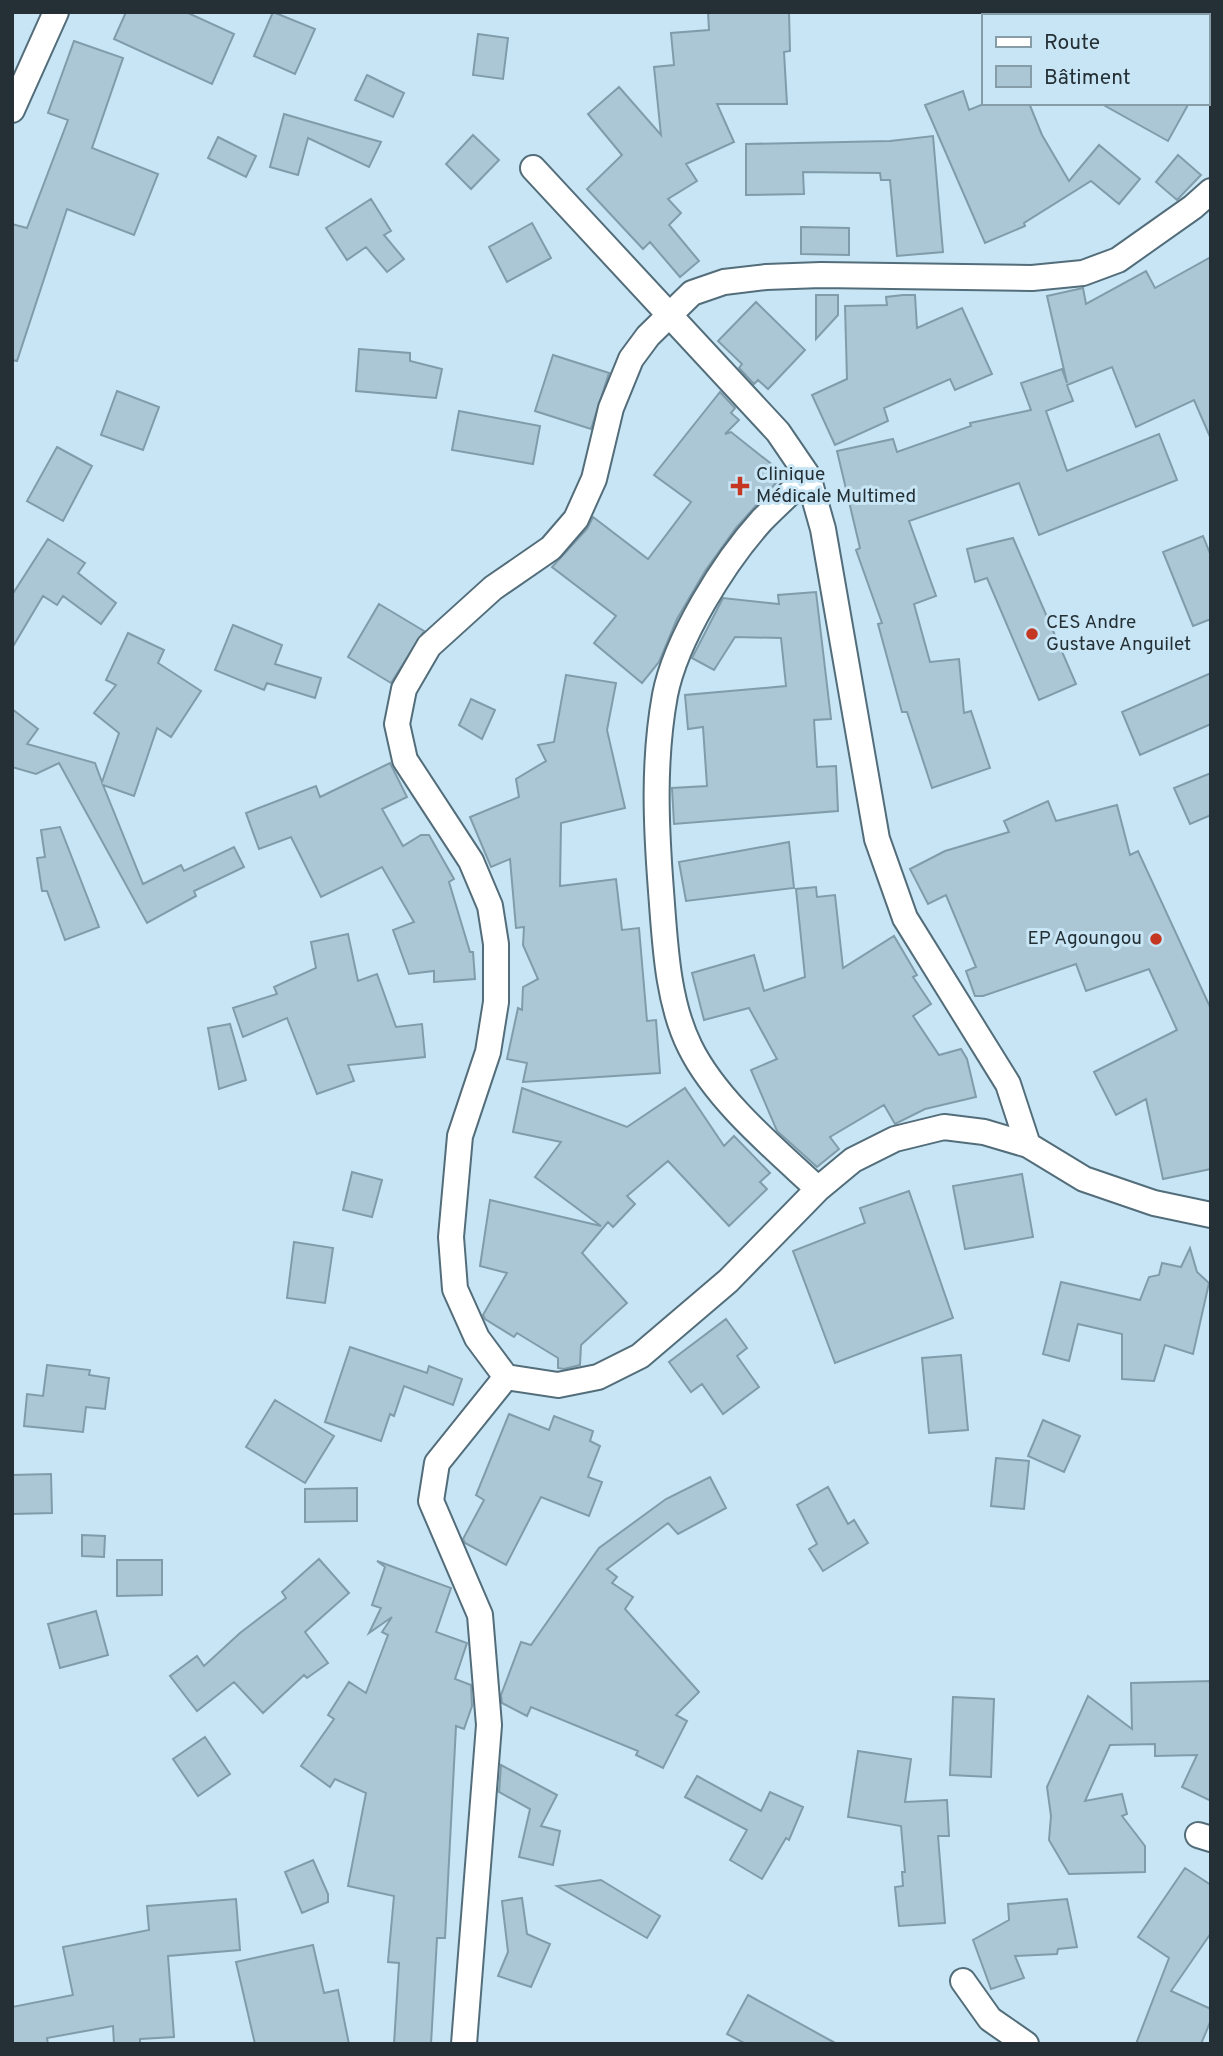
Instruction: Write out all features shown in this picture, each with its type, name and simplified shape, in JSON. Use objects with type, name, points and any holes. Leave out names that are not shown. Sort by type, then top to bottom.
[{"type":"street","points":[[12,110],[57,12]]},
{"type":"street","points":[[533,168],[778,432],[808,476],[823,529],[877,839],[905,918],[1008,1084],[1028,1145]]},
{"type":"street","points":[[1211,191],[1194,207],[1118,260],[1083,273],[1032,278],[821,275],[766,277],[724,282],[692,293],[669,314],[631,359],[611,408],[594,478],[576,519],[551,548],[493,588],[429,646],[404,689],[397,724],[405,760],[471,861],[490,906],[496,944],[496,1002],[488,1052],[460,1136],[451,1237],[455,1289],[477,1338],[506,1377],[558,1385],[598,1377],[640,1356],[728,1282],[818,1189],[853,1160],[895,1139],[944,1128],[984,1132],[1028,1145],[1084,1179],[1154,1203],[1211,1215]]},
{"type":"street","points":[[808,476],[761,521],[725,570],[679,651],[665,694],[655,806],[662,905],[675,1006],[690,1048],[725,1096],[767,1142],[818,1189]]},
{"type":"street","points":[[464,2044],[489,1725],[480,1615],[431,1501],[437,1463],[506,1377]]},
{"type":"street","points":[[963,1981],[990,2019],[1026,2044]]},
{"type":"building","points":[[126,12],[186,12],[234,34],[212,84],[114,39]]},
{"type":"building","points":[[273,12],[315,29],[295,74],[254,56]]},
{"type":"building","points":[[708,12],[789,12],[790,51],[784,52],[787,104],[717,104],[734,142],[686,164],[697,181],[668,199],[681,213],[669,225],[699,261],[680,277],[650,242],[643,249],[587,189],[622,155],[588,114],[619,87],[661,135],[654,67],[674,65],[671,33],[709,30]]},
{"type":"building","points":[[478,34],[508,38],[503,79],[473,75]]},
{"type":"building","points":[[74,41],[123,58],[92,148],[158,174],[134,235],[67,209],[17,361],[12,360],[12,224],[27,228],[68,120],[48,113]]},
{"type":"building","points":[[367,75],[404,93],[393,117],[355,100]]},
{"type":"building","points":[[963,91],[969,110],[982,105],[1030,105],[1042,135],[1069,181],[1099,145],[1140,179],[1119,204],[1091,181],[1024,223],[1025,226],[985,243],[925,105]]},
{"type":"building","points":[[1104,105],[1188,105],[1168,141]]},
{"type":"building","points":[[284,114],[381,142],[369,167],[308,138],[298,175],[270,167]]},
{"type":"building","points":[[473,135],[499,160],[471,189],[446,164]]},
{"type":"building","points":[[933,136],[943,252],[897,256],[890,180],[881,180],[880,173],[803,172],[804,194],[746,195],[746,144],[890,141]]},
{"type":"building","points":[[218,137],[256,156],[246,177],[208,158]]},
{"type":"building","points":[[1178,155],[1201,175],[1177,200],[1156,182]]},
{"type":"building","points":[[371,199],[391,231],[384,235],[404,259],[387,272],[366,247],[347,260],[326,228]]},
{"type":"building","points":[[532,223],[551,258],[507,282],[489,247]]},
{"type":"building","points":[[801,227],[849,228],[849,255],[801,254]]},
{"type":"building","points":[[1211,257],[1211,439],[1194,400],[1136,427],[1112,367],[1067,385],[1073,401],[1046,411],[1067,471],[1159,434],[1177,480],[1039,535],[1019,483],[909,521],[936,596],[914,604],[930,662],[959,659],[964,713],[971,711],[990,768],[932,788],[907,712],[902,712],[878,624],[882,623],[856,550],[860,548],[837,451],[893,439],[897,452],[971,426],[970,423],[1031,410],[1021,383],[1062,369],[1067,383],[1047,296],[1083,288],[1086,304],[1146,271],[1155,288]]},
{"type":"building","points":[[816,295],[838,295],[838,315],[816,339]]},
{"type":"building","points":[[915,295],[917,328],[962,308],[992,374],[955,390],[950,379],[884,408],[888,421],[835,445],[812,395],[847,379],[845,306],[887,305],[886,297]]},
{"type":"building","points":[[756,302],[805,350],[768,389],[758,380],[754,384],[739,368],[742,364],[718,341]]},
{"type":"building","points":[[359,349],[410,353],[410,361],[442,369],[436,398],[356,391]]},
{"type":"building","points":[[553,355],[609,373],[591,429],[535,411]]},
{"type":"building","points":[[117,391],[159,407],[143,450],[101,435]]},
{"type":"building","points":[[720,392],[735,408],[731,413],[739,420],[725,434],[731,432],[784,474],[736,528],[705,571],[677,619],[659,662],[642,683],[594,643],[616,616],[552,567],[587,529],[593,517],[648,559],[691,502],[654,475]]},
{"type":"building","points":[[459,411],[540,426],[533,464],[452,450]]},
{"type":"building","points":[[57,447],[92,466],[63,521],[27,501]]},
{"type":"building","points":[[1203,536],[1211,556],[1211,619],[1193,626],[1163,552]]},
{"type":"building","name":"CES Andre Gustave Anguilet","points":[[1013,538],[1076,684],[1039,700],[987,578],[975,582],[967,549]]},
{"type":"building","points":[[48,539],[85,563],[78,573],[116,603],[101,624],[63,596],[57,605],[43,596],[12,648],[12,595]]},
{"type":"building","points":[[816,592],[831,719],[814,720],[817,767],[836,766],[838,811],[674,824],[672,788],[707,786],[703,727],[688,729],[685,695],[786,686],[781,638],[735,637],[714,670],[692,658],[723,598],[779,604],[778,595]]},
{"type":"building","points":[[379,604],[424,631],[391,683],[348,657]]},
{"type":"building","points":[[233,625],[282,645],[275,664],[321,678],[315,698],[267,683],[264,690],[215,670]]},
{"type":"building","points":[[128,633],[164,650],[158,663],[201,691],[171,737],[157,728],[134,796],[103,785],[143,884],[181,865],[184,871],[234,847],[244,867],[194,891],[196,896],[147,923],[59,763],[36,774],[12,767],[12,709],[38,729],[27,744],[95,763],[102,782],[119,733],[94,713],[116,685],[106,680]]},
{"type":"building","points":[[1211,673],[1211,724],[1140,755],[1122,712]]},
{"type":"building","points":[[566,675],[616,683],[607,730],[625,808],[561,823],[560,886],[616,879],[622,930],[639,928],[647,1021],[656,1020],[660,1073],[523,1082],[527,1063],[507,1059],[518,1008],[522,1010],[523,987],[538,979],[523,945],[524,927],[516,928],[510,859],[491,867],[470,817],[519,797],[516,779],[546,761],[538,745],[554,742]]},
{"type":"building","points":[[471,699],[495,710],[482,739],[459,725]]},
{"type":"building","points":[[390,763],[407,797],[382,809],[403,846],[421,835],[429,835],[454,879],[449,882],[470,952],[473,952],[475,979],[434,982],[434,971],[409,974],[393,930],[414,922],[382,867],[321,897],[291,837],[259,849],[246,813],[316,786],[320,797]]},
{"type":"building","points":[[1211,773],[1211,815],[1190,824],[1174,788]]},
{"type":"building","points":[[1048,801],[1056,821],[1117,805],[1130,855],[1138,851],[1211,1009],[1211,1169],[1163,1179],[1146,1099],[1116,1115],[1094,1072],[1177,1030],[1149,969],[1086,991],[1076,964],[983,996],[975,996],[966,971],[976,967],[946,895],[928,904],[910,869],[945,851],[1009,832],[1004,821]]},
{"type":"building","points":[[60,827],[99,927],[65,940],[47,891],[42,891],[37,858],[45,857],[41,830]]},
{"type":"building","points":[[789,842],[794,888],[686,901],[679,862]]},
{"type":"building","points":[[816,887],[817,897],[835,895],[843,968],[894,936],[917,975],[913,977],[931,1004],[913,1016],[939,1055],[961,1049],[967,1059],[976,1097],[925,1109],[895,1124],[884,1105],[830,1137],[839,1149],[817,1167],[777,1131],[751,1070],[777,1059],[749,1008],[704,1020],[692,973],[754,955],[764,991],[805,977],[796,889]]},
{"type":"building","points":[[348,934],[358,981],[377,974],[396,1027],[422,1024],[425,1057],[348,1065],[354,1081],[317,1094],[287,1018],[243,1037],[233,1008],[277,994],[274,987],[316,968],[311,942]]},
{"type":"building","points":[[230,1024],[246,1080],[219,1089],[208,1028]]},
{"type":"building","points":[[522,1088],[627,1127],[685,1088],[724,1146],[734,1136],[770,1173],[760,1182],[767,1189],[729,1226],[668,1161],[627,1196],[635,1204],[613,1227],[608,1222],[582,1253],[627,1303],[581,1345],[580,1365],[564,1369],[558,1368],[558,1358],[517,1333],[514,1337],[485,1319],[483,1315],[507,1273],[480,1266],[490,1200],[601,1226],[535,1177],[561,1142],[513,1132]]},
{"type":"building","points":[[352,1172],[382,1180],[372,1217],[343,1210]]},
{"type":"building","points":[[1022,1174],[1033,1237],[965,1249],[953,1186]]},
{"type":"building","points":[[909,1191],[953,1318],[835,1363],[793,1251],[865,1223],[860,1208]]},
{"type":"building","points":[[294,1242],[333,1248],[325,1303],[287,1298]]},
{"type":"building","points":[[1190,1248],[1197,1272],[1209,1283],[1193,1354],[1165,1345],[1154,1381],[1122,1379],[1122,1334],[1078,1324],[1069,1361],[1043,1354],[1061,1282],[1140,1300],[1149,1277],[1159,1275],[1162,1263],[1181,1267]]},
{"type":"building","points":[[726,1319],[747,1348],[737,1356],[759,1387],[723,1414],[702,1384],[691,1392],[669,1362]]},
{"type":"building","points":[[350,1347],[427,1373],[429,1366],[462,1379],[453,1405],[404,1386],[394,1416],[390,1414],[381,1441],[325,1422]]},
{"type":"building","points":[[961,1355],[968,1430],[929,1433],[922,1358]]},
{"type":"building","points":[[47,1365],[90,1370],[89,1375],[109,1378],[105,1409],[86,1407],[83,1432],[24,1426],[27,1394],[43,1396]]},
{"type":"building","points":[[275,1400],[334,1436],[305,1483],[246,1447]]},
{"type":"building","points":[[509,1414],[549,1430],[554,1416],[593,1431],[590,1441],[600,1446],[588,1477],[602,1482],[589,1516],[541,1497],[506,1565],[465,1543],[463,1539],[484,1500],[476,1495]]},
{"type":"building","points":[[1043,1420],[1080,1436],[1064,1472],[1028,1456]]},
{"type":"building","points":[[996,1458],[1029,1461],[1024,1509],[991,1506]]},
{"type":"building","points":[[51,1474],[52,1513],[12,1514],[12,1475]]},
{"type":"building","points":[[710,1477],[726,1508],[678,1534],[668,1523],[607,1569],[617,1577],[612,1583],[633,1597],[625,1609],[699,1692],[676,1715],[687,1721],[663,1768],[636,1755],[638,1751],[531,1707],[527,1716],[502,1703],[501,1695],[521,1642],[531,1645],[599,1548],[666,1499]]},
{"type":"building","points":[[828,1487],[848,1524],[854,1520],[868,1543],[823,1571],[809,1549],[817,1544],[797,1505]]},
{"type":"building","points":[[357,1488],[357,1521],[305,1522],[305,1489]]},
{"type":"building","points":[[82,1535],[105,1536],[104,1557],[82,1556]]},
{"type":"building","points":[[319,1559],[349,1593],[305,1632],[328,1663],[307,1678],[304,1675],[263,1713],[234,1682],[197,1711],[170,1676],[197,1656],[204,1666],[240,1633],[286,1598],[282,1592]]},
{"type":"building","points":[[117,1560],[162,1560],[162,1595],[117,1596]]},
{"type":"building","points":[[377,1561],[451,1588],[436,1632],[467,1643],[455,1679],[471,1685],[472,1706],[464,1729],[456,1726],[445,1938],[437,1938],[431,2044],[394,2044],[399,1963],[388,1962],[394,1896],[348,1886],[366,1793],[335,1779],[330,1787],[301,1766],[334,1719],[328,1715],[349,1682],[366,1693],[388,1635],[382,1632],[392,1617],[369,1633],[381,1608],[372,1605],[385,1567]]},
{"type":"building","points":[[96,1611],[108,1655],[60,1668],[48,1624]]},
{"type":"building","points":[[1211,1681],[1211,1801],[1182,1787],[1197,1755],[1155,1756],[1155,1744],[1110,1745],[1085,1801],[1122,1794],[1127,1814],[1122,1816],[1145,1846],[1145,1872],[1069,1874],[1049,1840],[1051,1816],[1047,1787],[1088,1696],[1132,1729],[1131,1683]]},
{"type":"building","points":[[953,1697],[994,1699],[991,1777],[950,1775]]},
{"type":"building","points":[[205,1737],[230,1774],[198,1796],[173,1759]]},
{"type":"building","points":[[858,1751],[911,1759],[905,1802],[947,1800],[949,1836],[938,1836],[945,1923],[899,1926],[895,1887],[903,1886],[902,1872],[905,1872],[901,1826],[848,1817]]},
{"type":"building","points":[[501,1765],[557,1795],[541,1826],[560,1831],[553,1865],[519,1857],[530,1809],[499,1792]]},
{"type":"building","points":[[697,1776],[761,1811],[770,1792],[803,1807],[789,1840],[786,1838],[762,1879],[730,1860],[747,1830],[685,1797]]},
{"type":"building","points":[[313,1860],[328,1894],[328,1902],[302,1913],[285,1872]]},
{"type":"building","points":[[1185,1868],[1211,1885],[1211,1933],[1171,1991],[1211,2009],[1211,2020],[1201,2044],[1136,2044],[1169,1958],[1138,1937]]},
{"type":"building","points":[[601,1880],[660,1916],[647,1938],[557,1886]]},
{"type":"building","points":[[522,1898],[527,1934],[550,1944],[531,1987],[498,1976],[508,1952],[502,1901]]},
{"type":"building","points":[[236,1899],[240,1950],[168,1956],[174,2037],[140,2039],[140,2044],[114,2044],[113,2026],[47,2038],[48,2044],[12,2044],[12,2007],[73,1995],[63,1947],[149,1930],[147,1906]]},
{"type":"building","points":[[1067,1899],[1077,1947],[1058,1949],[1057,1954],[1015,1956],[1024,1978],[991,1989],[973,1940],[1009,1920],[1008,1904]]},
{"type":"building","points":[[313,1945],[324,1993],[338,1990],[349,2044],[255,2044],[236,1962]]},
{"type":"building","points":[[748,1995],[837,2044],[746,2044],[727,2034]]},
{"type":"place","name":"Clinique Médicale Multimed","points":[[740,486]]},
{"type":"place","name":"CES Andre Gustave Anguilet","points":[[1032,634]]},
{"type":"place","name":"EP Agoungou","points":[[1156,939]]}]
